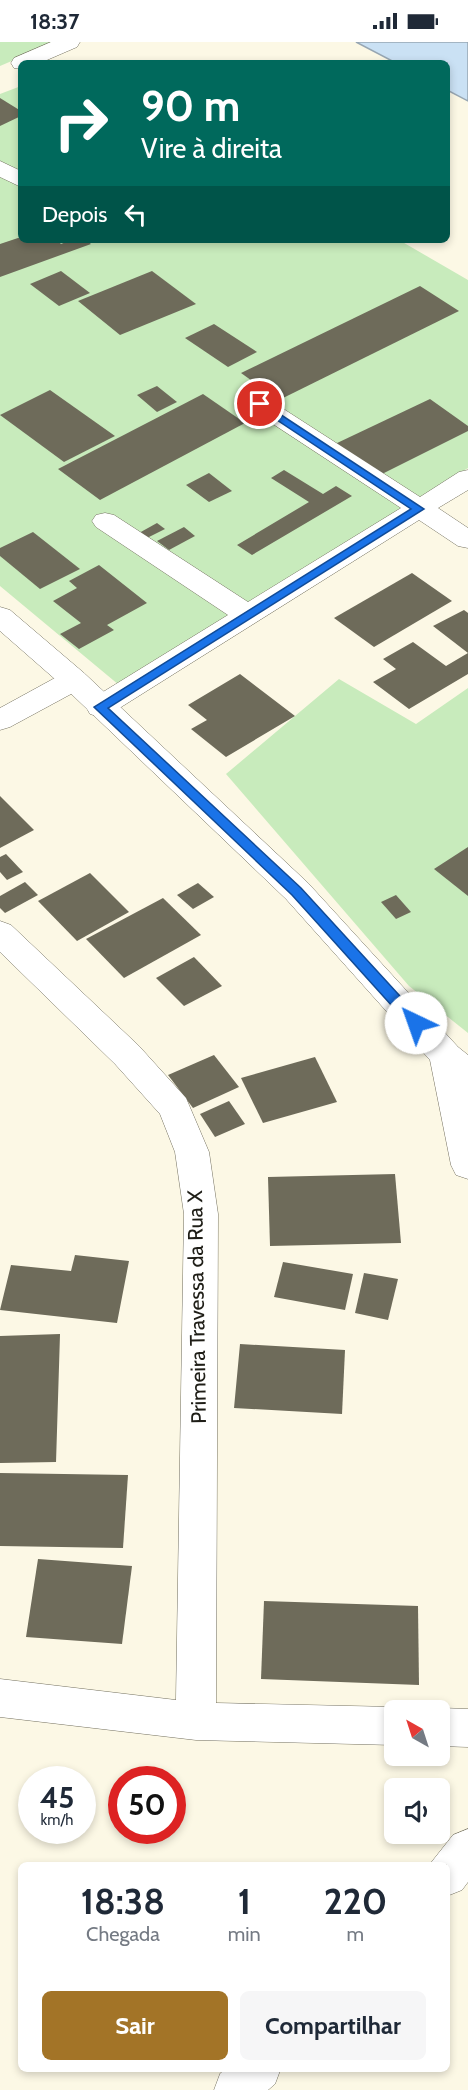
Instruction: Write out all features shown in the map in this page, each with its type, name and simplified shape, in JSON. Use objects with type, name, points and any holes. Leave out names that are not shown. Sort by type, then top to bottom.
[{"type":"street","points":[[28,60],[69,42]]},
{"type":"street","points":[[0,73],[18,64]]},
{"type":"street","points":[[0,168],[18,178]]},
{"type":"street","points":[[260,404],[468,540]]},
{"type":"street","points":[[100,707],[468,478]]},
{"type":"street","points":[[105,522],[248,615]]},
{"type":"street","points":[[0,616],[74,680],[297,891],[457,1065],[468,1165]]},
{"type":"street","points":[[0,720],[74,680]]},
{"type":"street","name":"Primeira Travessa da Rua X","points":[[0,933],[127,1055],[174,1107],[192,1152],[201,1214],[196,1721]]},
{"type":"street","points":[[0,1698],[196,1721],[384,1726]]},
{"type":"street","points":[[450,1727],[468,1728]]},
{"type":"street","points":[[450,1871],[468,1849]]},
{"type":"street","points":[[236,2090],[255,2072]]},
{"type":"green space","points":[[0,42],[56,42],[0,66]]},
{"type":"green space","points":[[18,87],[18,243],[404,243],[468,280],[468,468],[119,685],[0,586],[0,94]]},
{"type":"green space","points":[[339,679],[416,724],[468,688],[468,1033],[409,986],[226,774]]},
{"type":"water","points":[[356,42],[468,42],[468,101],[450,92],[450,60],[390,60]]},
{"type":"building","points":[[0,98],[18,109],[18,117],[0,126]]},
{"type":"building","points":[[18,238],[18,243],[91,244],[0,277],[0,244]]},
{"type":"building","points":[[61,271],[90,293],[59,306],[30,284]]},
{"type":"building","points":[[152,271],[196,304],[120,335],[78,301]]},
{"type":"building","points":[[420,286],[459,311],[279,400],[241,373]]},
{"type":"building","points":[[214,324],[257,352],[228,367],[185,338]]},
{"type":"building","points":[[157,386],[177,402],[157,412],[137,395]]},
{"type":"building","points":[[50,390],[115,436],[64,462],[0,415]]},
{"type":"building","points":[[203,394],[245,423],[100,500],[58,469]]},
{"type":"building","points":[[430,399],[468,426],[468,431],[378,476],[335,444]]},
{"type":"building","points":[[284,470],[323,494],[336,486],[352,496],[252,555],[237,545],[309,502],[271,478]]},
{"type":"building","points":[[209,473],[232,491],[209,502],[186,485]]},
{"type":"building","points":[[157,523],[165,529],[147,538],[139,533]]},
{"type":"building","points":[[184,527],[195,536],[169,550],[157,541]]},
{"type":"building","points":[[33,532],[80,569],[40,589],[0,556],[0,548]]},
{"type":"building","points":[[99,565],[147,603],[107,625],[114,630],[79,649],[60,634],[81,623],[53,601],[77,588],[69,581]]},
{"type":"building","points":[[412,573],[452,601],[374,647],[334,618]]},
{"type":"building","points":[[464,610],[468,613],[468,653],[433,626]]},
{"type":"building","points":[[413,642],[446,666],[468,653],[468,674],[409,709],[373,682],[396,669],[383,659]]},
{"type":"building","points":[[240,674],[295,716],[226,757],[191,729],[207,720],[188,705]]},
{"type":"building","points":[[0,796],[34,830],[0,848]]},
{"type":"building","points":[[468,847],[468,896],[434,869]]},
{"type":"building","points":[[6,854],[23,872],[7,880],[0,872],[0,857]]},
{"type":"building","points":[[90,873],[129,912],[77,941],[38,901]]},
{"type":"building","points":[[25,882],[38,895],[5,913],[0,908],[0,896]]},
{"type":"building","points":[[198,883],[214,897],[193,909],[177,895]]},
{"type":"building","points":[[396,895],[411,912],[396,919],[381,902]]},
{"type":"building","points":[[163,898],[201,935],[124,978],[86,939]]},
{"type":"building","points":[[194,957],[222,986],[184,1006],[156,978]]},
{"type":"building","points":[[214,1055],[239,1087],[193,1108],[168,1075]]},
{"type":"building","points":[[315,1057],[337,1102],[263,1123],[241,1078]]},
{"type":"building","points":[[229,1101],[245,1124],[215,1137],[200,1114]]},
{"type":"building","points":[[395,1174],[401,1243],[270,1246],[268,1177]]},
{"type":"building","points":[[75,1255],[129,1261],[117,1323],[0,1310],[11,1265],[71,1271]]},
{"type":"building","points":[[283,1262],[353,1274],[345,1310],[274,1297]]},
{"type":"building","points":[[364,1273],[398,1279],[388,1320],[355,1313]]},
{"type":"building","points":[[60,1334],[56,1462],[0,1463],[0,1336]]},
{"type":"building","points":[[240,1344],[345,1350],[342,1414],[234,1408]]},
{"type":"building","points":[[0,1473],[128,1475],[123,1548],[0,1546]]},
{"type":"building","points":[[38,1559],[132,1566],[122,1644],[26,1637]]},
{"type":"building","points":[[264,1601],[418,1606],[419,1685],[261,1679]]},
{"type":"route","points":[[260,404],[419,509],[100,707],[297,891],[416,1023]]}]
